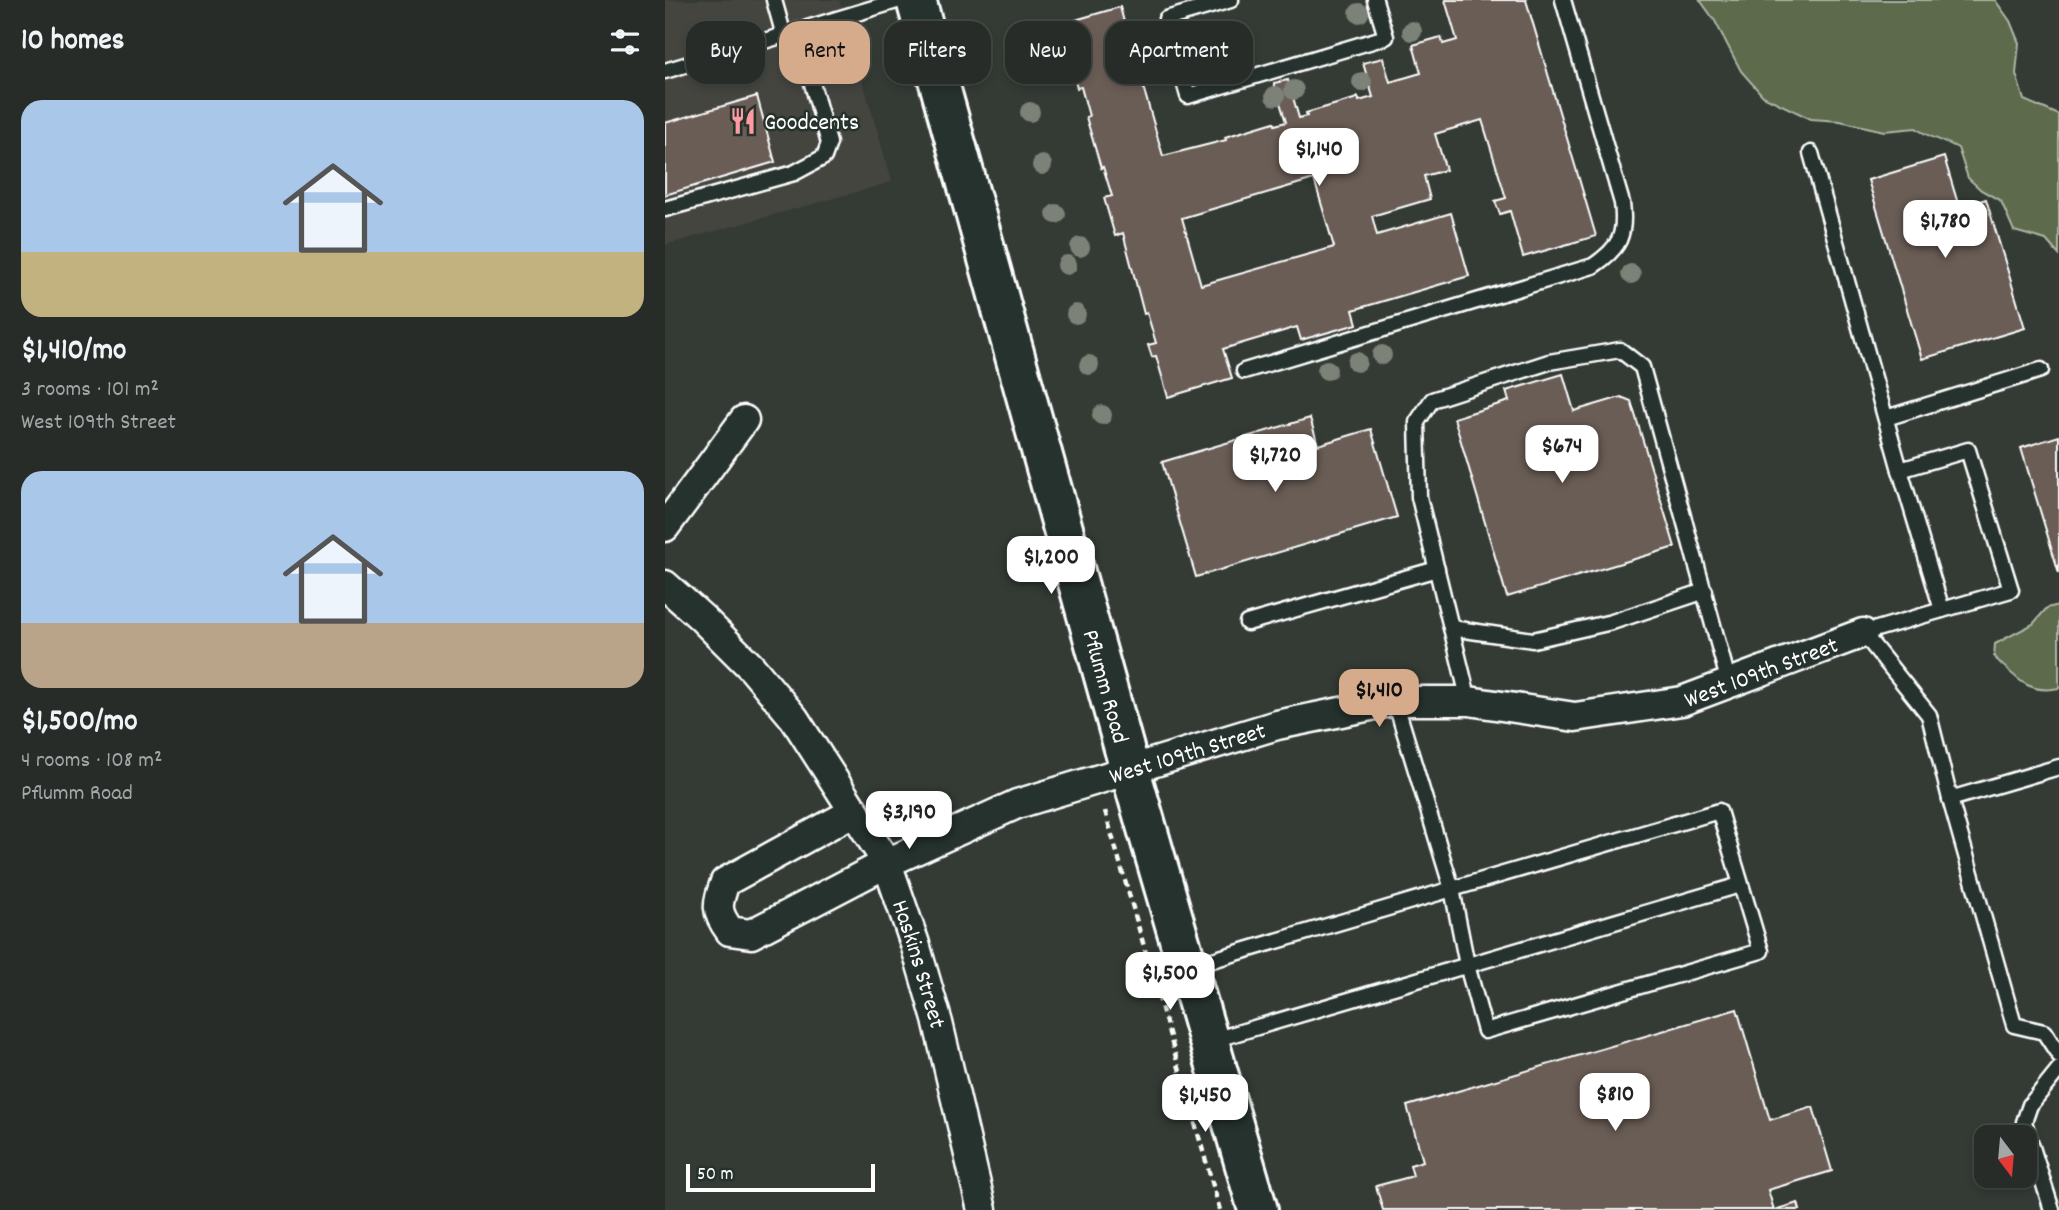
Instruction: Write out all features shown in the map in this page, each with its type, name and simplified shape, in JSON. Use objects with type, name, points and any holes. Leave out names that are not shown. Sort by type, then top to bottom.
[{"type":"main road","name":"Pflumm Road","points":[[916,0],[1130,770],[1258,1210]]},
{"type":"street","points":[[665,527],[744,420]]},
{"type":"street","name":"Haskins Street","points":[[665,585],[752,668],[795,718],[887,863],[938,1023],[982,1210]]},
{"type":"street","name":"West 109th Street","points":[[855,811],[725,882],[717,903],[720,918],[730,931],[751,934],[887,863],[1017,804],[1277,725],[1395,701],[1469,701],[1575,717],[1682,701],[1863,633]]},
{"type":"lane","points":[[774,0],[785,21]]},
{"type":"lane","points":[[831,21],[900,0]]},
{"type":"lane","points":[[1231,0],[1166,19],[1188,96],[1386,37],[1375,0]]},
{"type":"lane","points":[[1244,372],[1593,266],[1613,250],[1622,234],[1622,203],[1563,0]]},
{"type":"lane","points":[[665,71],[779,37]]},
{"type":"lane","points":[[665,209],[794,173],[824,157],[829,143],[809,84]]},
{"type":"lane","points":[[1811,153],[1942,610]]},
{"type":"lane","points":[[1469,701],[1419,498],[1417,422],[1432,400],[1549,362],[1620,350],[1642,367],[1729,683]]},
{"type":"lane","points":[[1886,418],[2041,370]]},
{"type":"lane","points":[[1900,470],[1968,450],[2011,590],[1863,633],[1929,715],[2014,1025],[2044,1032],[2059,1055]]},
{"type":"lane","points":[[1247,622],[1437,569]]},
{"type":"lane","points":[[1451,628],[1533,640],[1612,622],[1705,591]]},
{"type":"lane","points":[[1187,967],[1452,889],[1719,811],[1761,951],[1486,1031],[1467,965],[1452,889],[1395,701]]},
{"type":"lane","points":[[1950,799],[2059,767]]},
{"type":"lane","points":[[1209,1041],[1740,885]]},
{"type":"lane","points":[[2052,1210],[2024,1122],[2030,1105],[2059,1069]]},
{"type":"path","points":[[1105,811],[1220,1210]]},
{"type":"shaded area","points":[[665,0],[839,0],[845,21],[779,21],[779,84],[863,84],[892,182],[665,245]]},
{"type":"green space","points":[[1700,0],[1995,0],[2010,21],[2019,43],[2016,74],[2024,100],[2059,115],[2059,255],[2046,240],[2014,231],[2001,201],[1981,190],[1968,178],[1958,148],[1916,128],[1884,131],[1840,121],[1811,119],[1763,96],[1741,71],[1715,21]]},
{"type":"green space","points":[[2059,605],[2059,688],[2038,689],[2015,677],[1994,657],[1995,644],[2033,624],[2047,608]]},
{"type":"building","points":[[1445,0],[1526,0],[1596,236],[1523,257],[1510,211],[1500,214],[1495,201],[1506,198],[1482,120],[1435,134],[1446,170],[1424,176],[1430,199],[1372,216],[1377,235],[1451,213],[1469,276],[1353,310],[1357,324],[1301,340],[1297,327],[1223,349],[1232,378],[1168,397],[1156,356],[1152,357],[1148,345],[1156,343],[1147,313],[1144,314],[1123,233],[1115,236],[1104,198],[1112,196],[1086,117],[1089,116],[1081,87],[1077,88],[1076,84],[1091,84],[1091,21],[1072,21],[1120,7],[1124,21],[1105,21],[1105,84],[1142,84],[1163,156],[1226,140],[1225,137],[1274,122],[1275,125],[1286,122],[1274,83],[1288,80],[1299,118],[1307,116],[1306,113],[1358,97],[1359,101],[1373,97],[1363,63],[1383,58],[1390,82],[1421,73],[1413,45],[1441,37],[1443,44],[1457,40]],"holes":[[[1314,179],[1334,247],[1201,285],[1182,218]]]},
{"type":"building","points":[[757,96],[775,162],[665,195],[665,123]]},
{"type":"building","points":[[1944,157],[1959,207],[1986,199],[2025,328],[1922,359],[1868,180]]},
{"type":"building","points":[[1563,374],[1574,411],[1621,397],[1631,401],[1675,547],[1507,597],[1454,418],[1509,401],[1506,391]]},
{"type":"building","points":[[1310,418],[1318,445],[1371,429],[1397,517],[1196,577],[1162,462]]},
{"type":"building","points":[[2059,436],[2059,573],[2021,448]]},
{"type":"building","points":[[1737,1009],[1770,1120],[1813,1107],[1832,1171],[1768,1190],[1774,1210],[1383,1210],[1376,1186],[1413,1176],[1410,1165],[1423,1161],[1407,1106]]},
{"type":"building","points":[[1798,1203],[1800,1210],[1774,1210]]},
{"type":"place","name":"Goodcents","points":[[743,121]]}]
